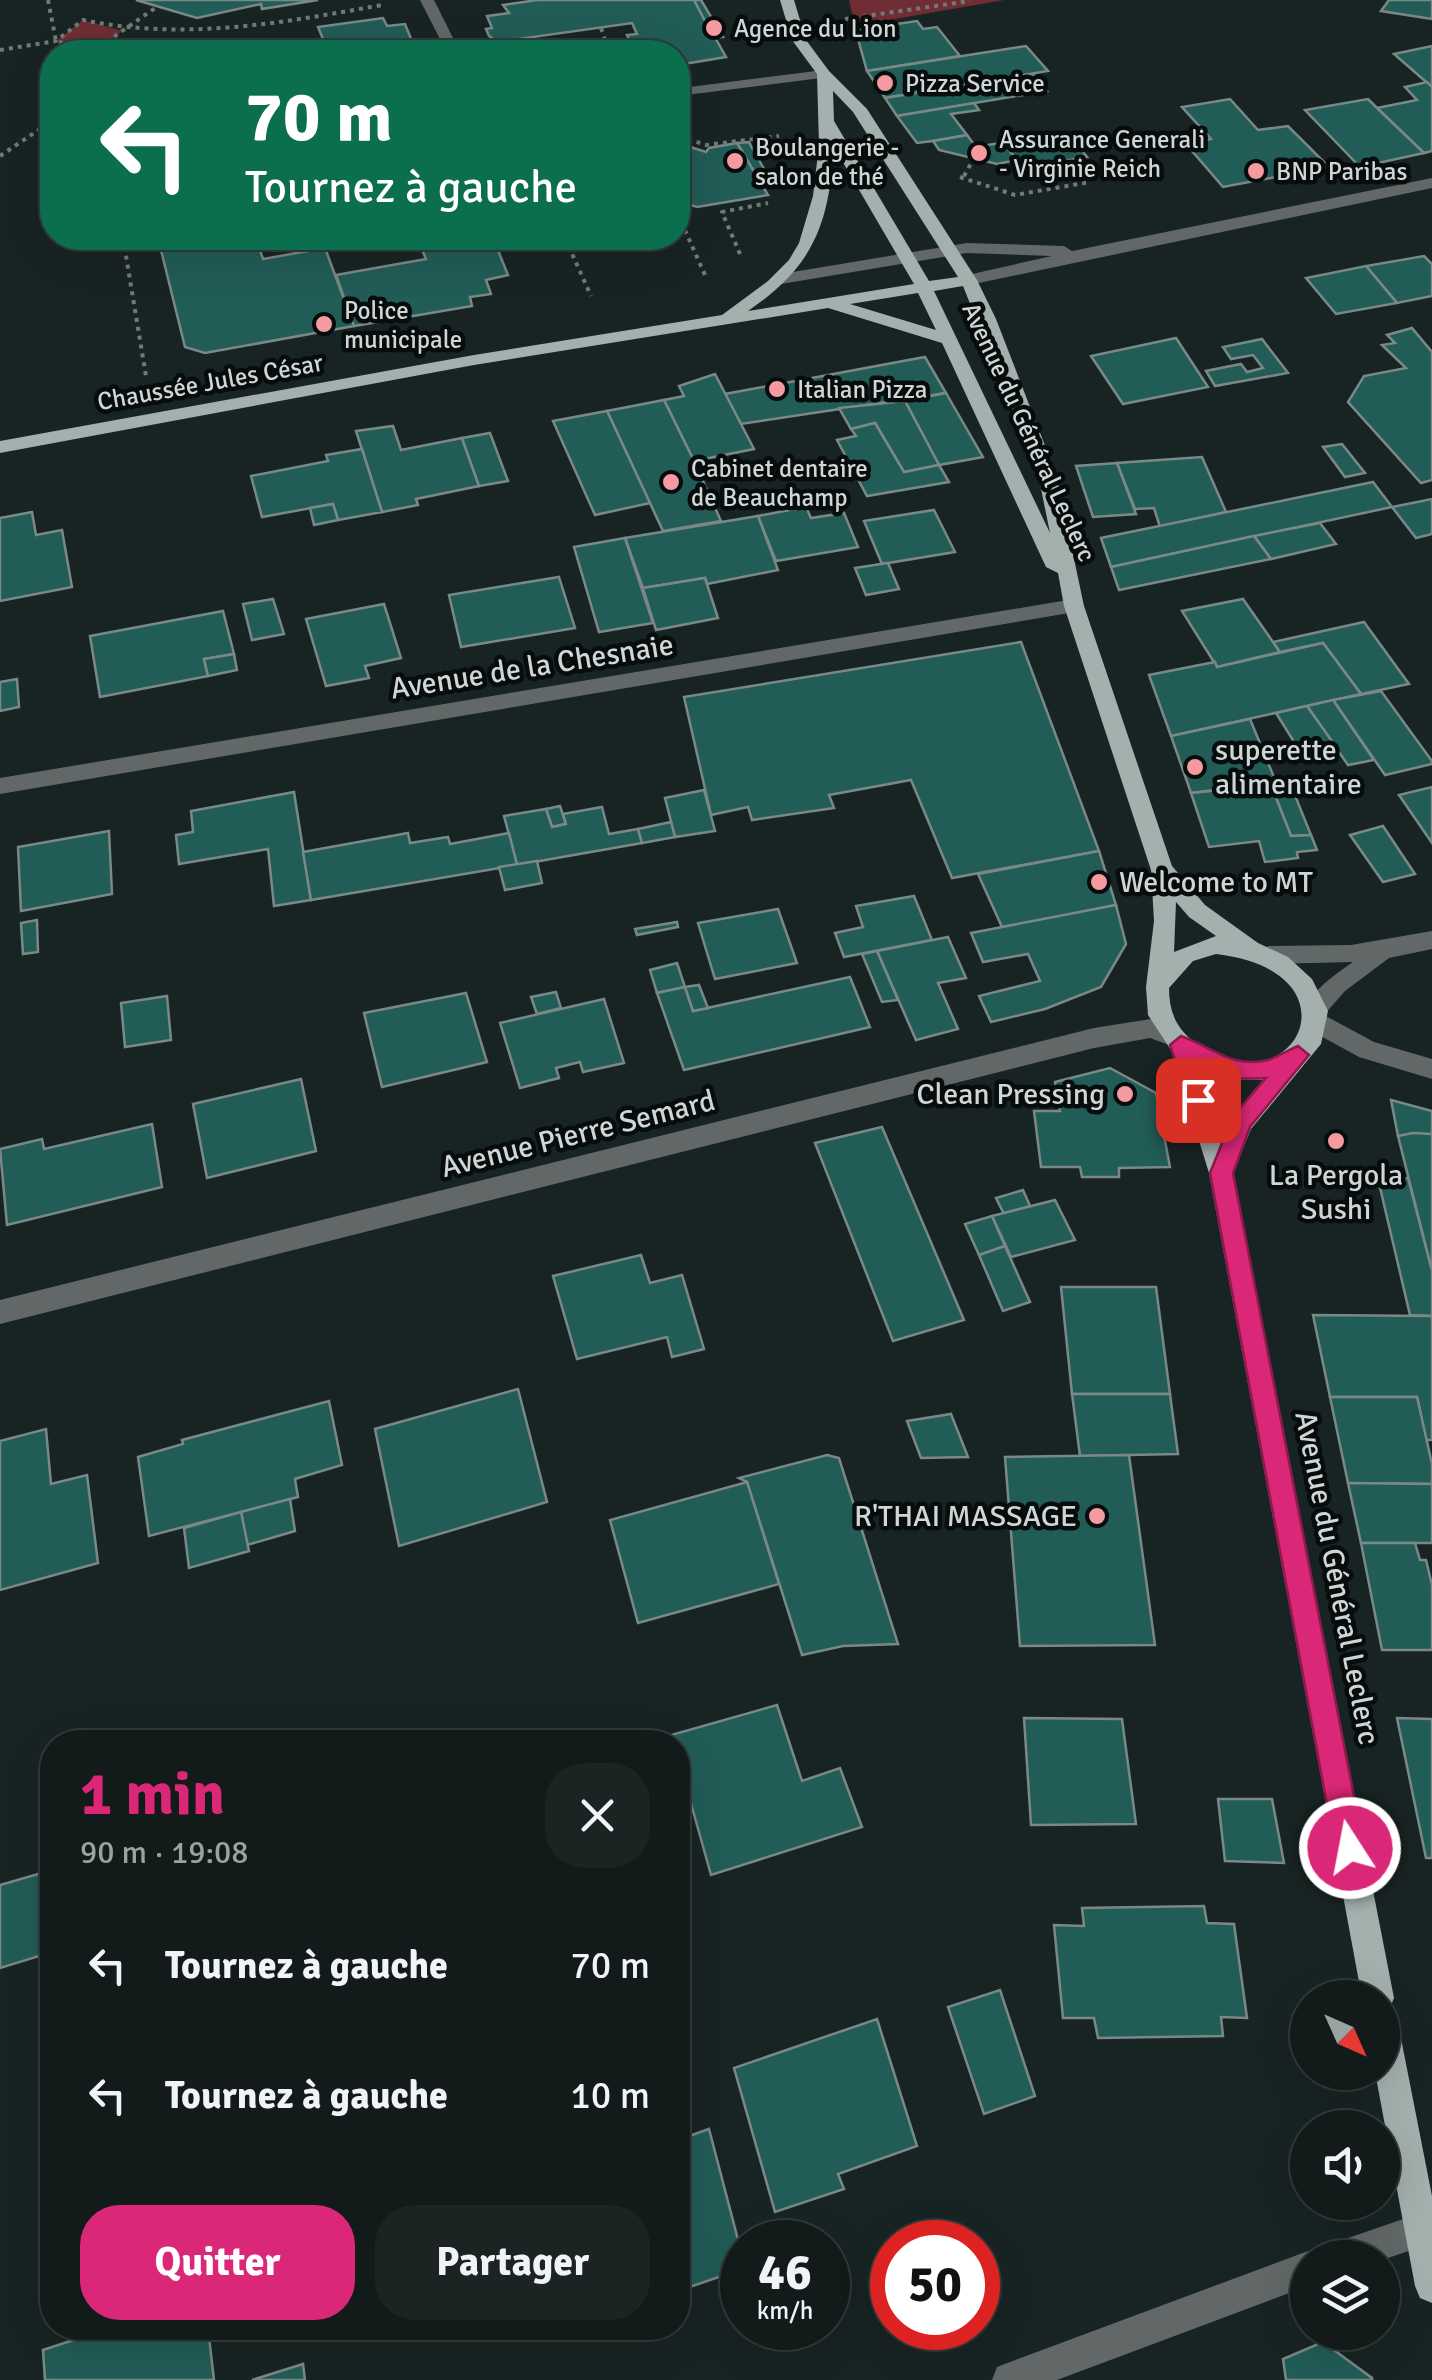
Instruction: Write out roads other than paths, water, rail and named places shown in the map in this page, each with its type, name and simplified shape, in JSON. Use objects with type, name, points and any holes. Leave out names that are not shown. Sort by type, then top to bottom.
[{"type":"main road","name":"Avenue du Général Leclerc","points":[[787,0],[799,40],[824,74],[859,109],[969,280],[1047,474],[1074,606],[1162,870],[1166,910],[1160,983]]},
{"type":"main road","points":[[781,279],[798,259],[825,176],[828,123],[824,74]]},
{"type":"main road","name":"Avenue du Général Leclerc","points":[[828,123],[924,287],[1074,606]]},
{"type":"main road","name":"Chaussée Jules César","points":[[726,318],[781,279]]},
{"type":"main road","name":"Chaussée Jules César","points":[[0,447],[153,416],[969,280]]},
{"type":"main road","points":[[824,302],[946,339]]},
{"type":"main road","name":"Avenue du Général Leclerc","points":[[1162,870],[1198,911],[1260,953]]},
{"type":"main road","points":[[1221,1173],[1241,1122],[1298,1055],[1314,1034],[1312,996],[1295,973],[1260,953],[1223,946],[1194,951],[1172,964],[1160,983],[1160,1015],[1177,1040],[1217,1066],[1245,1071],[1273,1068],[1298,1055]]},
{"type":"main road","name":"Avenue du Général Leclerc","points":[[1177,1040],[1221,1173],[1375,1980]]},
{"type":"main road","points":[[1397,2090],[1427,2228],[1432,2286]]},
{"type":"street","points":[[427,0],[446,38]]},
{"type":"street","points":[[690,92],[824,74]]},
{"type":"street","name":"Chaussée Jules César","points":[[969,280],[1089,252],[1432,184]]},
{"type":"street","name":"Chaussée Jules César","points":[[781,279],[949,250],[1089,252]]},
{"type":"street","name":"Avenue de la Chesnaie","points":[[0,786],[1074,606]]},
{"type":"street","points":[[1260,953],[1387,952],[1432,940]]},
{"type":"street","points":[[1387,952],[1336,985],[1316,1015],[1367,1050],[1432,1069]]},
{"type":"street","name":"Avenue Pierre Semard","points":[[0,1312],[1094,1038],[1151,1028],[1177,1040]]},
{"type":"street","points":[[1391,2240],[1427,2228]]},
{"type":"street","points":[[1010,2380],[1290,2275]]},
{"type":"place","name":"Agence du Lion","points":[[714,28]]},
{"type":"place","name":"Pizza Service","points":[[885,83]]},
{"type":"place","name":"Assurance Generali - Virginie Reich","points":[[979,153]]},
{"type":"place","name":"Boulangerie - salon de thé","points":[[735,161]]},
{"type":"place","name":"BNP Paribas","points":[[1256,171]]},
{"type":"place","name":"Police municipale","points":[[324,324]]},
{"type":"place","name":"Italian Pizza","points":[[777,389]]},
{"type":"place","name":"Cabinet dentaire de Beauchamp","points":[[671,482]]},
{"type":"place","name":"superette alimentaire","points":[[1195,767]]},
{"type":"place","name":"Welcome to MT","points":[[1099,882]]},
{"type":"place","name":"Clean Pressing","points":[[1125,1094]]},
{"type":"place","name":"La Pergola Sushi","points":[[1336,1141]]},
{"type":"place","name":"R'THAI MASSAGE","points":[[1097,1516]]}]
